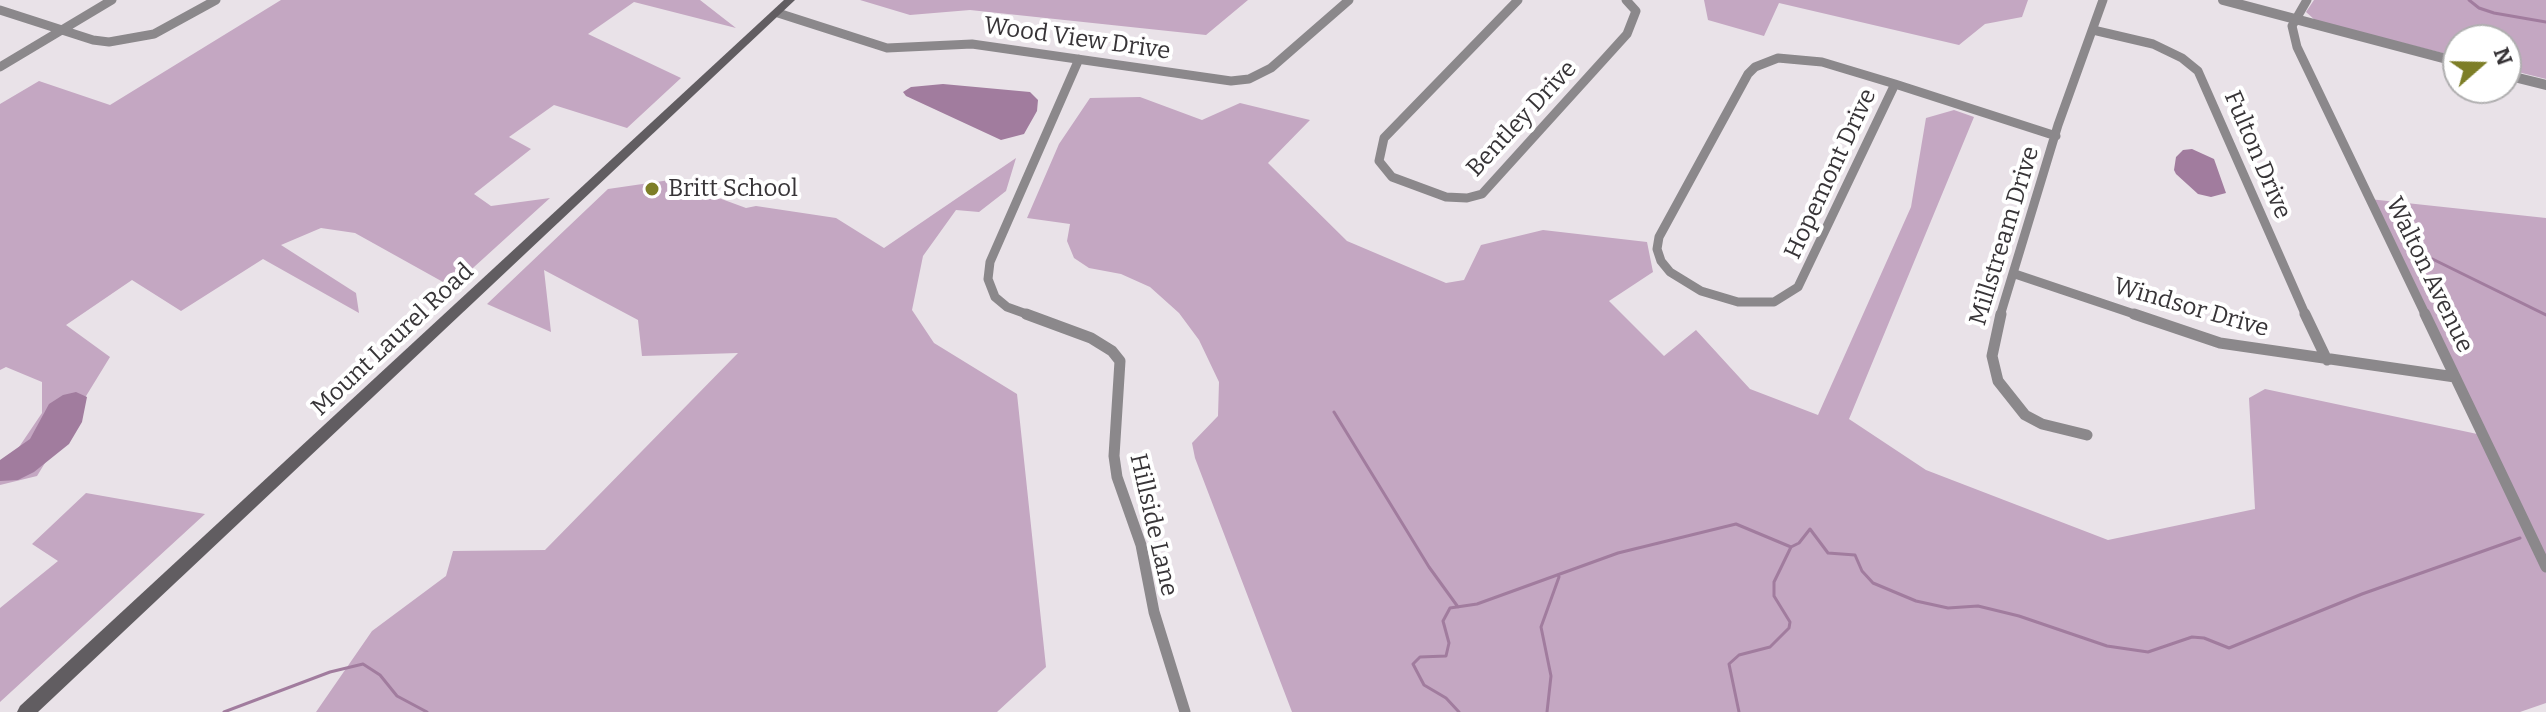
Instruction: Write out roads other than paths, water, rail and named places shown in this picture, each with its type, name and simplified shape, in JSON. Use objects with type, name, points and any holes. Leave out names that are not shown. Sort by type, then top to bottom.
[{"type":"main road","name":"Mount Laurel Road","points":[[26,712],[790,0]]},
{"type":"street","points":[[0,67],[112,0]]},
{"type":"street","points":[[0,10],[100,41],[131,40],[174,25],[216,0]]},
{"type":"street","name":"Wood View Drive","points":[[778,13],[887,48],[963,43],[1222,80],[1249,79],[1271,68],[1349,0]]},
{"type":"street","name":"Bentley Drive","points":[[1518,0],[1388,133],[1379,155],[1382,167],[1392,177],[1446,197],[1467,198],[1482,194],[1627,34],[1636,11],[1626,0]]},
{"type":"street","name":"Millstream Drive","points":[[2087,435],[2042,424],[2025,415],[1998,381],[1993,368],[1993,344],[2056,136],[2103,0]]},
{"type":"street","points":[[2223,0],[2442,58]]},
{"type":"street","points":[[2296,19],[2307,0]]},
{"type":"street","name":"Walton Avenue","points":[[2296,19],[2292,32],[2297,47],[2546,567]]},
{"type":"street","name":"Fulton Drive","points":[[2093,30],[2153,44],[2182,58],[2198,71],[2282,267],[2327,360]]},
{"type":"street","name":"Hopemont Drive","points":[[1895,84],[1806,275],[1788,296],[1766,303],[1738,302],[1701,291],[1670,272],[1657,249],[1659,237],[1743,82],[1755,67],[1778,58],[1807,59],[1895,84],[2056,136]]},
{"type":"street","name":"Hillside Lane","points":[[1079,59],[990,262],[988,279],[995,297],[1007,307],[1091,338],[1116,354],[1120,361],[1115,467],[1141,545],[1154,612],[1185,712]]},
{"type":"street","points":[[2522,79],[2546,85]]},
{"type":"street","name":"Windsor Drive","points":[[2015,274],[2220,343],[2455,377]]},
{"type":"waterway","points":[[2469,0],[2479,8],[2494,13],[2546,22]]},
{"type":"waterway","points":[[2406,246],[2546,315]]},
{"type":"waterway","points":[[1334,412],[1429,567],[1458,607]]},
{"type":"waterway","points":[[1458,607],[1477,604],[1618,553],[1736,524],[1791,547]]},
{"type":"waterway","points":[[1791,547],[1799,543],[1810,529],[1828,553],[1855,555],[1862,571],[1873,583],[1916,601],[1948,608],[1978,606],[2019,616],[2107,646],[2148,652],[2192,637],[2204,638],[2229,648],[2362,594],[2520,538]]},
{"type":"waterway","points":[[1739,712],[1729,664],[1739,655],[1770,647],[1789,628],[1790,622],[1774,596],[1774,582],[1791,547]]},
{"type":"waterway","points":[[1547,712],[1551,676],[1541,627],[1559,577]]},
{"type":"waterway","points":[[1458,607],[1450,608],[1443,621],[1449,643],[1446,656],[1420,657],[1413,664],[1424,685],[1446,698],[1459,712]]},
{"type":"waterway","points":[[224,712],[330,672],[363,664],[380,675],[397,696],[427,712]]},
{"type":"place","name":"Britt School","points":[[652,189]]}]
